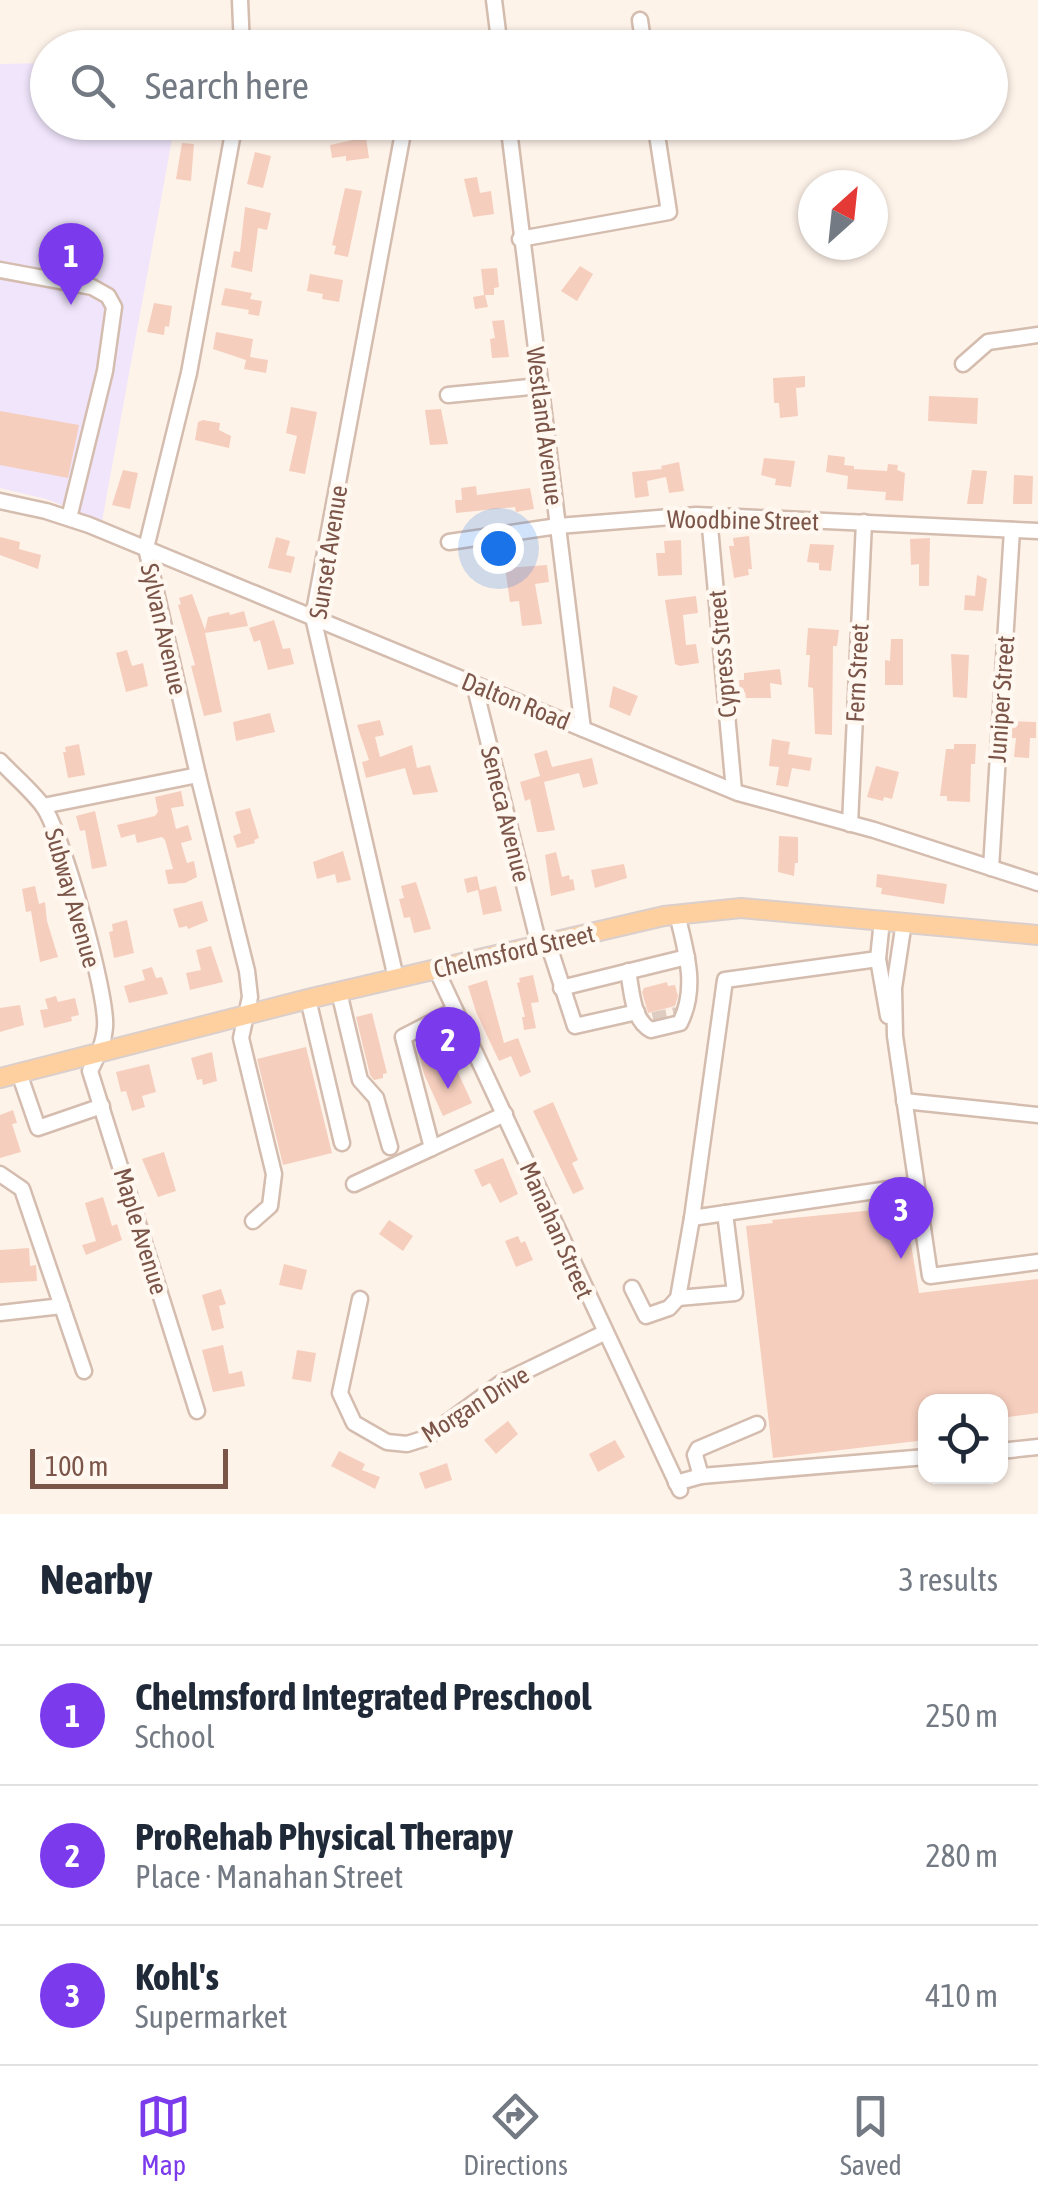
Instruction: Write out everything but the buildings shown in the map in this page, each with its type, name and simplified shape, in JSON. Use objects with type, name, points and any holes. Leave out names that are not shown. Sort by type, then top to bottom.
[{"type":"main road","name":"Chelmsford Street","points":[[0,1078],[308,999],[676,914],[741,908],[1038,935]]},
{"type":"street","points":[[240,0],[241,30]]},
{"type":"street","points":[[494,0],[498,30]]},
{"type":"street","points":[[640,20],[641,30]]},
{"type":"street","name":"Sylvan Avenue","points":[[232,140],[189,373],[146,548],[248,971],[250,997],[241,1038],[274,1174],[270,1206],[253,1221]]},
{"type":"street","name":"Sunset Avenue","points":[[396,978],[313,617],[401,140]]},
{"type":"street","name":"Westland Avenue","points":[[510,140],[583,729]]},
{"type":"street","points":[[520,238],[669,212],[659,140]]},
{"type":"street","points":[[0,270],[92,287],[108,296],[114,307],[105,371],[69,518]]},
{"type":"street","points":[[963,364],[988,342],[1038,335]]},
{"type":"street","points":[[448,395],[540,386]]},
{"type":"street","name":"Dalton Road","points":[[0,501],[69,518],[146,548],[734,791],[1038,883]]},
{"type":"street","name":"Woodbine Street","points":[[448,542],[558,526],[710,516],[1038,531]]},
{"type":"street","name":"Cypress Street","points":[[710,516],[734,791]]},
{"type":"street","name":"Fern Street","points":[[850,824],[864,522]]},
{"type":"street","name":"Juniper Street","points":[[991,868],[1012,530]]},
{"type":"street","name":"Seneca Avenue","points":[[474,684],[544,944],[575,1026],[643,1017]]},
{"type":"street","name":"Subway Avenue","points":[[0,761],[43,806],[64,848],[102,999],[105,1026],[100,1052]]},
{"type":"street","points":[[43,806],[198,775]]},
{"type":"street","points":[[628,972],[651,1030],[680,1023],[692,977],[676,914]]},
{"type":"street","points":[[882,920],[878,959],[888,1020],[895,1036]]},
{"type":"street","points":[[904,922],[894,988],[895,1036],[930,1276],[1038,1262]]},
{"type":"street","points":[[561,988],[687,957]]},
{"type":"street","points":[[632,1288],[646,1316],[670,1308],[678,1298],[726,980],[878,959]]},
{"type":"street","name":"Manahan Street","points":[[436,969],[678,1487],[701,1476]]},
{"type":"street","points":[[339,992],[360,1080],[376,1098],[390,1147]]},
{"type":"street","points":[[308,999],[342,1143]]},
{"type":"street","points":[[432,1148],[403,1037],[455,1010]]},
{"type":"street","name":"Maple Avenue","points":[[100,1052],[90,1071],[197,1411]]},
{"type":"street","points":[[19,1073],[38,1128],[102,1106]]},
{"type":"street","points":[[904,1101],[1038,1115]]},
{"type":"street","points":[[354,1184],[505,1114]]},
{"type":"street","points":[[0,1174],[22,1188],[84,1371]]},
{"type":"street","points":[[692,1218],[916,1185]]},
{"type":"street","points":[[678,1298],[735,1292],[726,1213]]},
{"type":"street","name":"Morgan Drive","points":[[360,1300],[340,1393],[346,1412],[368,1434],[406,1444],[426,1438],[501,1383],[604,1333]]},
{"type":"street","points":[[0,1313],[62,1306]]},
{"type":"street","points":[[757,1424],[698,1449],[695,1454],[701,1476],[918,1458]]},
{"type":"street","points":[[1008,1450],[1038,1447]]},
{"type":"shaded area","points":[[30,63],[30,140],[172,140],[102,521],[46,499],[0,488],[0,64]]},
{"type":"tunnel","points":[[653,1019],[677,1014]]},
{"type":"place","name":"Chelmsford Integrated Preschool","points":[[71,305]]},
{"type":"place","name":"ProRehab Physical Therapy","points":[[448,1089]]},
{"type":"place","name":"Kohl's","points":[[901,1259]]}]
